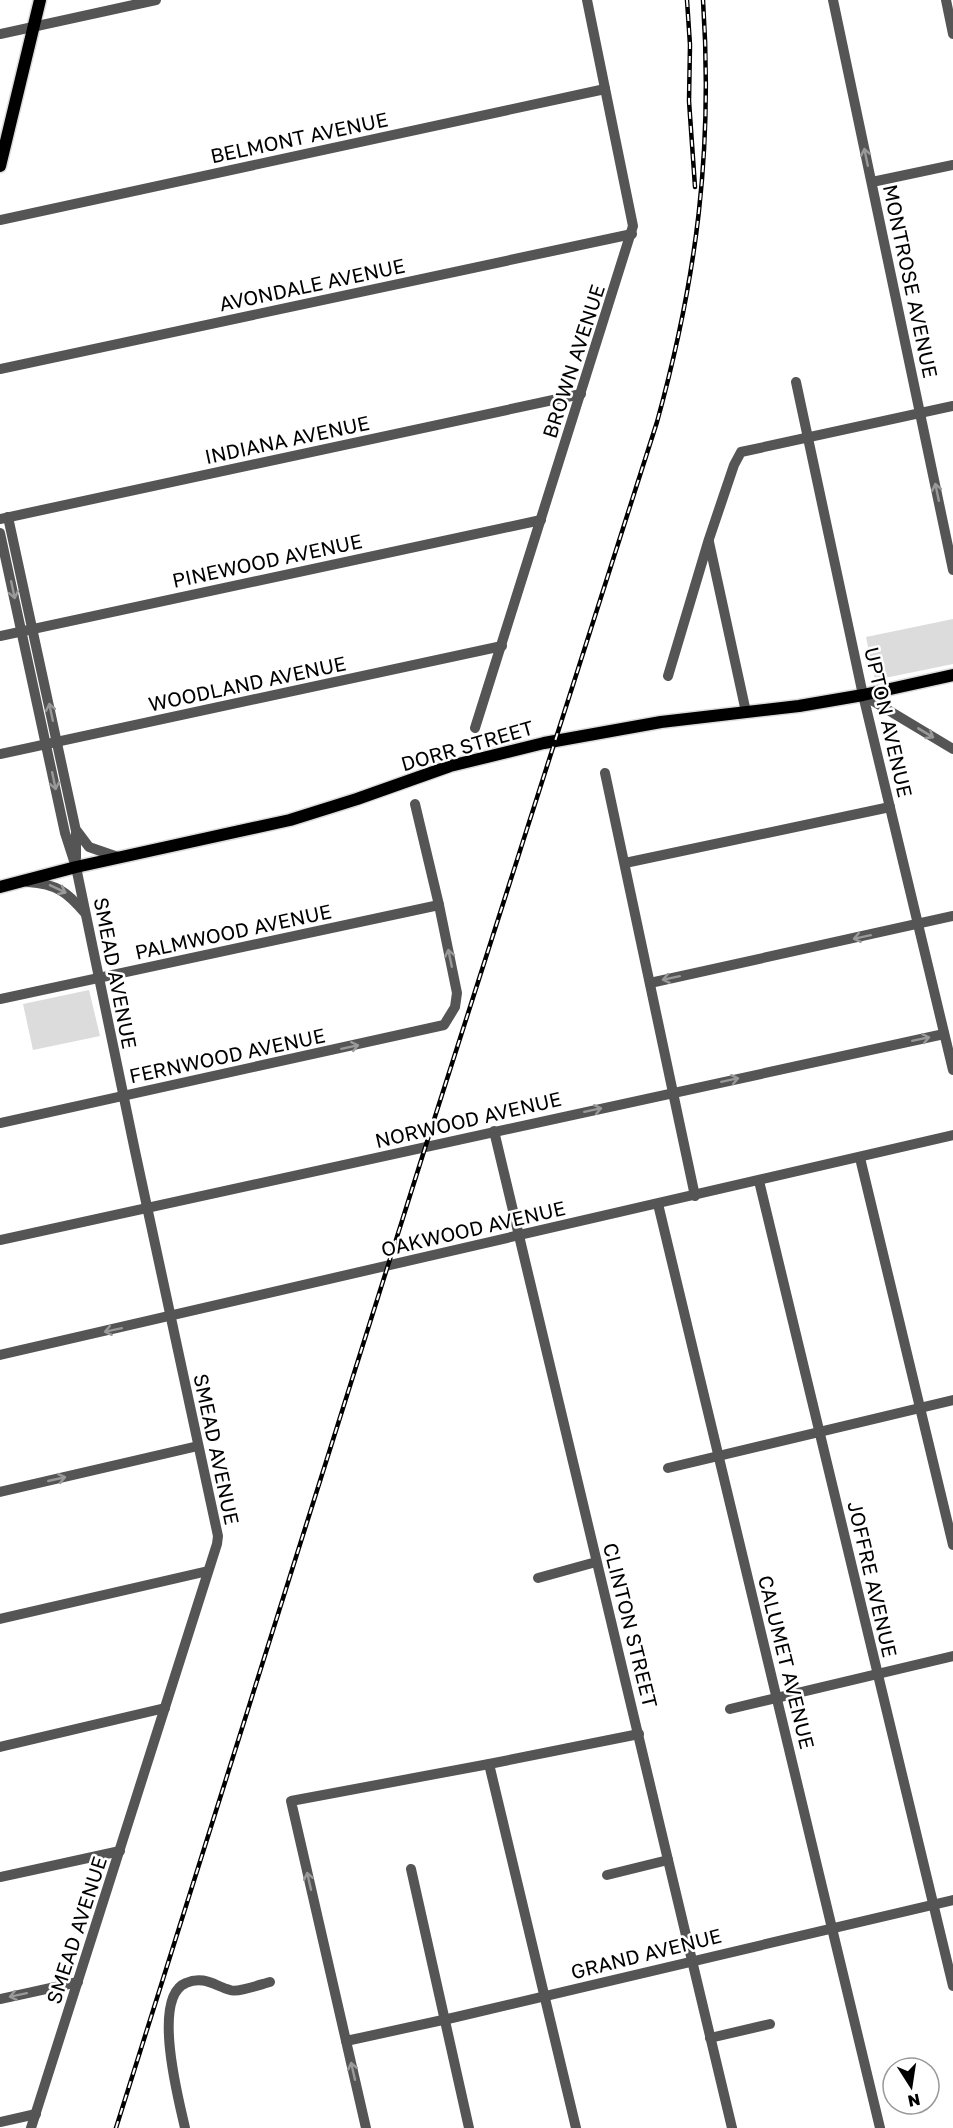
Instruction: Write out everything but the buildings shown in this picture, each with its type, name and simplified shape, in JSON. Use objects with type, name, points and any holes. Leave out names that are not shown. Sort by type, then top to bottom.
[{"type":"main road","points":[[0,166],[40,0]]},
{"type":"main road","name":"DORR STREET","points":[[0,887],[118,857],[290,820],[450,766],[506,751],[625,728],[863,695],[953,675]]},
{"type":"street","points":[[0,34],[156,0]]},
{"type":"street","name":"BROWN AVENUE","points":[[475,728],[632,234],[634,221],[586,0]]},
{"type":"street","name":"MONTROSE AVENUE","points":[[833,0],[953,570]]},
{"type":"street","points":[[946,0],[953,34]]},
{"type":"street","name":"BELMONT AVENUE","points":[[0,220],[605,89]]},
{"type":"street","points":[[872,182],[953,165]]},
{"type":"street","name":"AVONDALE AVENUE","points":[[0,369],[632,234]]},
{"type":"street","name":"UPTON AVENUE","points":[[796,382],[863,695],[953,1070]]},
{"type":"street","name":"INDIANA AVENUE","points":[[4,518],[581,394]]},
{"type":"street","points":[[668,676],[709,538],[734,465],[741,452],[953,406]]},
{"type":"street","name":"SMEAD AVENUE","points":[[4,518],[33,628],[65,833],[76,867],[218,1536],[31,2128]]},
{"type":"street","name":"PINEWOOD AVENUE","points":[[0,636],[541,520]]},
{"type":"street","name":"SMEAD AVENUE","points":[[0,533],[21,631],[76,831],[76,867]]},
{"type":"street","points":[[709,538],[746,712]]},
{"type":"street","name":"WOODLAND AVENUE","points":[[0,754],[502,646]]},
{"type":"street","points":[[863,695],[953,749]]},
{"type":"street","points":[[605,773],[695,1196]]},
{"type":"street","points":[[415,804],[439,905]]},
{"type":"street","points":[[625,863],[890,807]]},
{"type":"street","points":[[76,831],[89,847],[118,857]]},
{"type":"street","points":[[22,881],[40,883],[59,889],[72,898],[86,913]]},
{"type":"street","name":"PALMWOOD AVENUE","points":[[0,999],[439,905]]},
{"type":"street","name":"FERNWOOD AVENUE","points":[[0,1123],[439,1028],[448,1022],[453,1012],[457,993],[439,905]]},
{"type":"street","points":[[650,983],[953,916]]},
{"type":"street","name":"NORWOOD AVENUE","points":[[0,1240],[944,1034]]},
{"type":"street","name":"CLINTON STREET","points":[[495,1131],[732,2128]]},
{"type":"street","name":"OAKWOOD AVENUE","points":[[0,1355],[953,1136]]},
{"type":"street","points":[[860,1158],[953,1545]]},
{"type":"street","name":"JOFFRE AVENUE","points":[[759,1181],[953,1986]]},
{"type":"street","name":"CALUMET AVENUE","points":[[658,1204],[880,2128]]},
{"type":"street","points":[[668,1468],[953,1400]]},
{"type":"street","points":[[0,1492],[198,1446]]},
{"type":"street","points":[[538,1578],[597,1562]]},
{"type":"street","points":[[0,1619],[208,1571]]},
{"type":"street","points":[[730,1709],[953,1656]]},
{"type":"street","points":[[0,1747],[165,1708]]},
{"type":"street","points":[[366,2128],[291,1800],[639,1734]]},
{"type":"street","points":[[489,1764],[576,2128]]},
{"type":"street","points":[[0,1877],[120,1851]]},
{"type":"street","points":[[607,1875],[668,1860]]},
{"type":"street","points":[[411,1869],[469,2128]]},
{"type":"street","name":"GRAND AVENUE","points":[[346,2041],[444,2020],[953,1899]]},
{"type":"street","points":[[185,2128],[171,2066],[169,2038],[172,2002],[176,1989],[186,1983],[198,1981],[212,1982],[231,1991],[270,1982]]},
{"type":"street","points":[[0,1999],[78,1982]]},
{"type":"street","points":[[710,2038],[770,2024]]},
{"type":"street","points":[[0,2122],[36,2114]]},
{"type":"shaded area","points":[[953,619],[953,664],[875,680],[866,637]]},
{"type":"shaded area","points":[[89,990],[100,1036],[33,1050],[23,1004]]},
{"type":"railway","points":[[687,0],[690,45],[689,101],[695,187]]},
{"type":"railway","points":[[116,2128],[657,422],[682,316],[699,213],[706,109],[703,0]]}]
